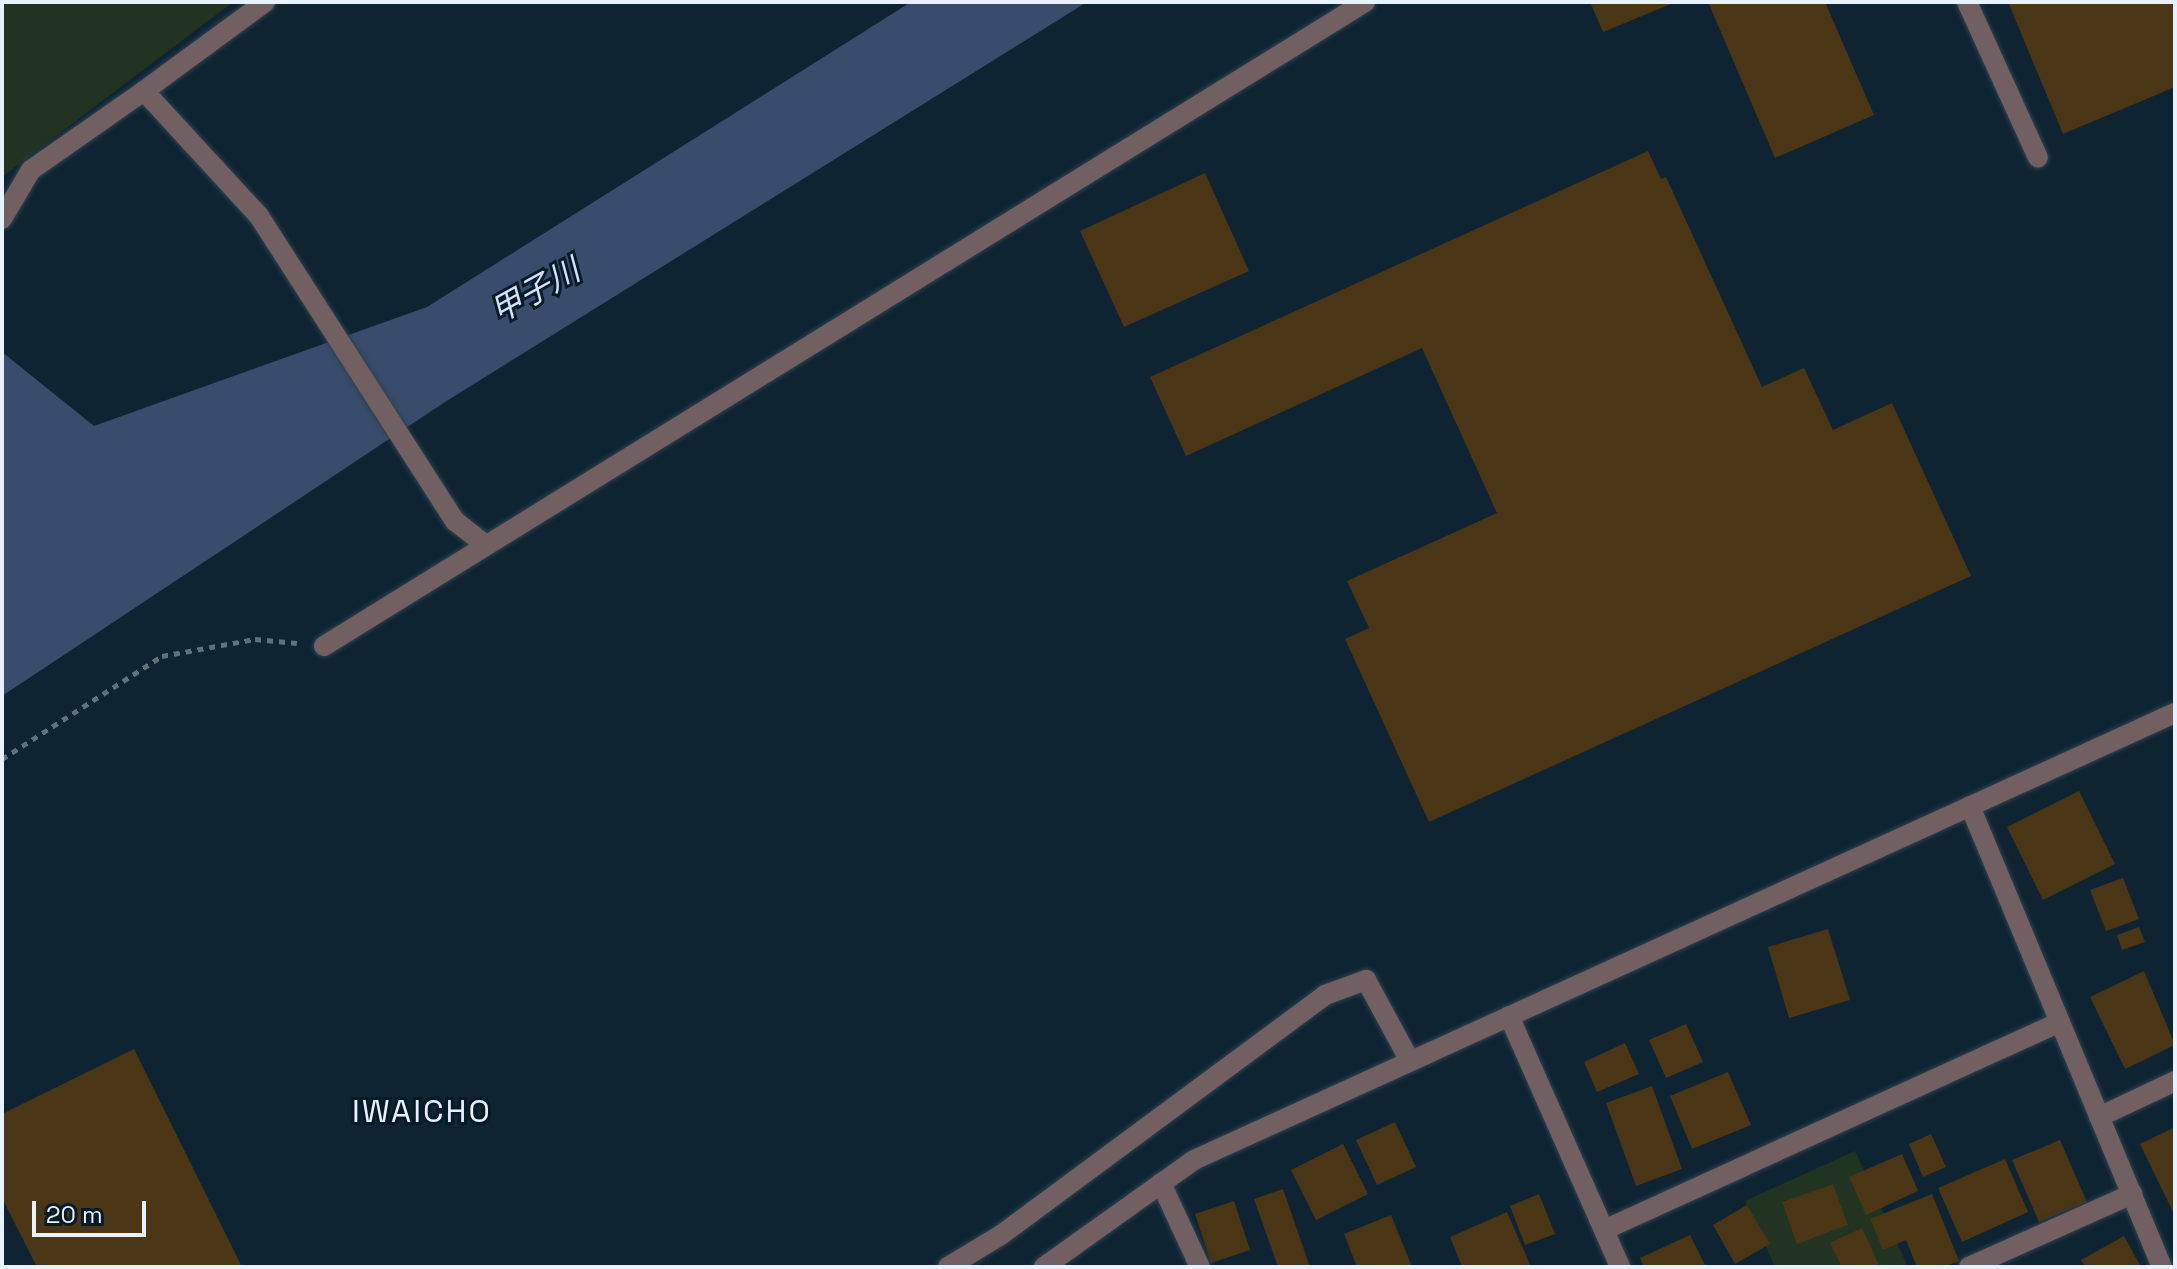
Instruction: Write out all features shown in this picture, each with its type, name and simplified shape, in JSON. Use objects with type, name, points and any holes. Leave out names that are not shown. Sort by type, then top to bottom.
[{"type":"street","points":[[2,219],[31,170],[265,2]]},
{"type":"street","points":[[324,646],[1365,2]]},
{"type":"street","points":[[1967,2],[2038,158]]},
{"type":"street","points":[[144,91],[259,216],[455,521],[486,545]]},
{"type":"street","points":[[1044,1267],[1194,1160],[2175,713]]},
{"type":"street","points":[[1970,806],[2162,1267]]},
{"type":"street","points":[[948,1267],[1001,1235],[1325,995],[1366,980],[1410,1061]]},
{"type":"street","points":[[1509,1016],[1620,1267]]},
{"type":"street","points":[[1604,1230],[2060,1022]]},
{"type":"street","points":[[2099,1117],[2175,1081]]},
{"type":"street","points":[[1161,1183],[1200,1267]]},
{"type":"street","points":[[1969,1267],[2132,1194]]},
{"type":"path","points":[[2,759],[162,656],[255,639],[324,646]]},
{"type":"green space","points":[[2,2],[233,2],[2,177]]},
{"type":"green space","points":[[1855,1151],[1908,1267],[1775,1267],[1745,1201]]},
{"type":"water","name":"甲子川","points":[[911,2],[1087,2],[445,402],[2,696],[2,352],[94,426],[427,307]]},
{"type":"building","points":[[1590,2],[1676,2],[1603,32]]},
{"type":"building","points":[[1708,2],[1825,2],[1874,115],[1775,158]]},
{"type":"building","points":[[2008,2],[2175,2],[2175,87],[2063,134]]},
{"type":"building","points":[[1648,151],[1661,179],[1666,177],[1762,387],[1804,368],[1833,430],[1892,403],[1971,576],[1429,822],[1345,639],[1369,628],[1347,581],[1497,513],[1422,348],[1186,456],[1150,377]]},
{"type":"building","points":[[1205,173],[1249,271],[1124,327],[1080,231]]},
{"type":"building","points":[[2079,791],[2115,864],[2043,900],[2007,827]]},
{"type":"building","points":[[2123,878],[2139,919],[2106,931],[2090,890]]},
{"type":"building","points":[[2139,927],[2145,942],[2122,950],[2117,935]]},
{"type":"building","points":[[1828,929],[1850,1000],[1789,1018],[1768,947]]},
{"type":"building","points":[[2144,971],[2175,1045],[2125,1069],[2090,997]]},
{"type":"building","points":[[1686,1024],[1703,1062],[1666,1078],[1649,1040]]},
{"type":"building","points":[[1625,1043],[1639,1074],[1597,1092],[1584,1062]]},
{"type":"building","points":[[134,1049],[242,1267],[37,1267],[2,1198],[2,1114]]},
{"type":"building","points":[[1728,1072],[1751,1125],[1692,1149],[1670,1096]]},
{"type":"building","points":[[1652,1086],[1682,1169],[1636,1186],[1606,1103]]},
{"type":"building","points":[[1395,1122],[1416,1167],[1377,1185],[1356,1140]]},
{"type":"building","points":[[2175,1127],[2175,1216],[2140,1144]]},
{"type":"building","points":[[1931,1134],[1946,1167],[1923,1177],[1909,1144]]},
{"type":"building","points":[[2060,1140],[2087,1202],[2039,1222],[2012,1160]]},
{"type":"building","points":[[1343,1144],[1368,1194],[1316,1220],[1291,1170]]},
{"type":"building","points":[[1902,1154],[1918,1191],[1866,1215],[1849,1177]]},
{"type":"building","points":[[2005,1159],[2028,1212],[1962,1242],[1938,1188]]},
{"type":"building","points":[[1833,1184],[1848,1225],[1797,1244],[1782,1202]]},
{"type":"building","points":[[1283,1189],[1310,1267],[1278,1267],[1254,1199]]},
{"type":"building","points":[[1539,1194],[1555,1234],[1525,1245],[1510,1206]]},
{"type":"building","points":[[1932,1194],[1959,1261],[1944,1267],[1917,1267],[1906,1240],[1883,1250],[1870,1219]]},
{"type":"building","points":[[1234,1201],[1250,1250],[1211,1263],[1195,1214]]},
{"type":"building","points":[[1747,1205],[1770,1244],[1735,1264],[1713,1225]]},
{"type":"building","points":[[1507,1212],[1531,1267],[1462,1267],[1450,1237]]},
{"type":"building","points":[[1391,1215],[1412,1267],[1357,1267],[1344,1234]]},
{"type":"building","points":[[1862,1228],[1880,1267],[1842,1267],[1830,1243]]},
{"type":"building","points":[[1690,1235],[1706,1267],[1644,1267],[1640,1258]]},
{"type":"building","points":[[2124,1236],[2141,1267],[2085,1267],[2081,1260]]},
{"type":"district","name":"IWAICHO","points":[[422,1111]]}]
